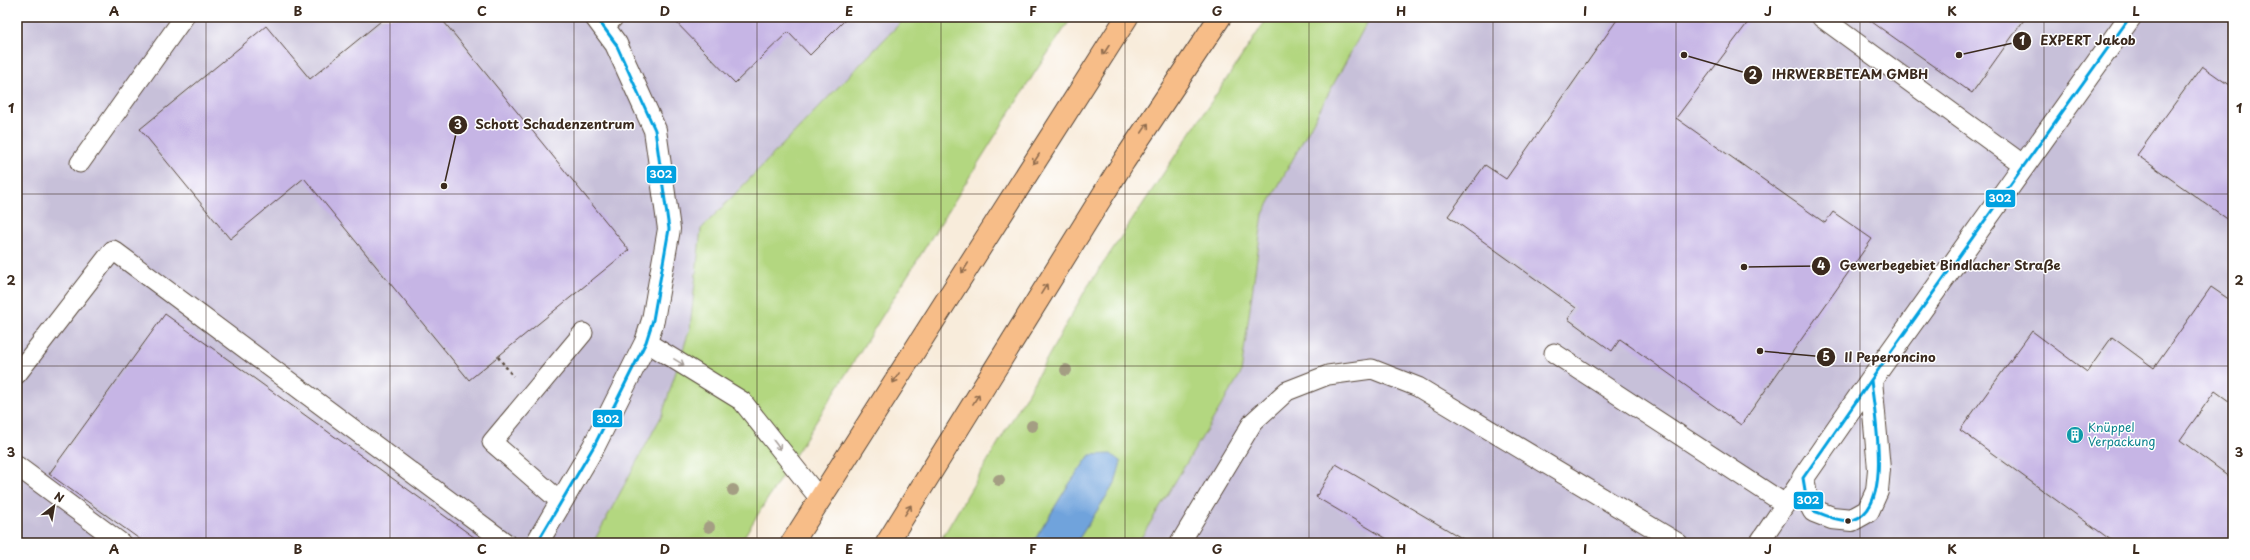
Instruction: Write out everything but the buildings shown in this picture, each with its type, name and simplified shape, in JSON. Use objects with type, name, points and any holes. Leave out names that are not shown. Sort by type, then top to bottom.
[{"type":"highway","points":[[792,543],[819,498],[1127,17]]},
{"type":"highway","points":[[887,543],[1124,161],[1220,17]]},
{"type":"street","points":[[1870,380],[1879,469],[1877,492],[1868,511],[1852,520],[1832,518],[1814,511],[1806,496],[1803,478],[1870,380],[2025,166],[2130,17]]},
{"type":"street","points":[[537,543],[594,446],[646,342],[653,320],[669,229],[655,130],[604,20]]},
{"type":"lane","points":[[80,163],[184,17]]},
{"type":"lane","points":[[1821,17],[2025,166]]},
{"type":"lane","points":[[17,374],[113,250],[506,543]]},
{"type":"lane","points":[[561,502],[492,442],[583,333]]},
{"type":"lane","points":[[646,342],[742,401],[819,498]]},
{"type":"lane","points":[[1554,353],[1785,504]]},
{"type":"lane","points":[[1180,543],[1253,422],[1287,391],[1328,374],[1372,369],[1418,387],[1678,543]]},
{"type":"lane","points":[[17,466],[121,543]]},
{"type":"lane","points":[[1759,543],[1803,478]]},
{"type":"shaded area","points":[[17,17],[906,17],[701,229],[690,328],[662,415],[593,543],[17,543]]},
{"type":"shaded area","points":[[1370,17],[2233,17],[2233,543],[1138,543],[1241,373],[1263,214]]},
{"type":"green space","points":[[906,17],[1072,17],[1034,74],[740,543],[593,543],[662,415],[690,328],[701,229]]},
{"type":"green space","points":[[1268,17],[1370,17],[1263,214],[1241,373],[1138,543],[1076,543],[1115,483],[1090,455],[1067,487],[1033,543],[939,543],[1026,396],[1086,289]]},
{"type":"water","points":[[1111,454],[1121,462],[1115,483],[1076,543],[1033,543],[1067,487],[1090,455]]},
{"type":"transit line","name":"302","points":[[537,543],[594,446],[646,342],[653,320],[669,229],[655,130],[616,44],[596,17]]},
{"type":"transit line","name":"302","points":[[1871,380],[2130,17]]},
{"type":"transit line","name":"302","points":[[1871,380],[1878,458],[1878,479],[1874,498],[1866,512],[1853,520],[1838,520],[1814,511],[1806,496],[1803,478],[1871,380]]},
{"type":"place","name":"IHRWERBETEAM GMBH","points":[[1684,55]]},
{"type":"place","name":"EXPERT Jakob","points":[[1959,55]]},
{"type":"place","name":"Schott Schadenzentrum","points":[[444,186]]},
{"type":"place","name":"Gewerbegebiet Bindlacher Straße","points":[[1744,267]]},
{"type":"place","name":"Il Peperoncino","points":[[1760,351]]},
{"type":"place","name":"Knüppel Verpackung","points":[[2075,435]]}]
